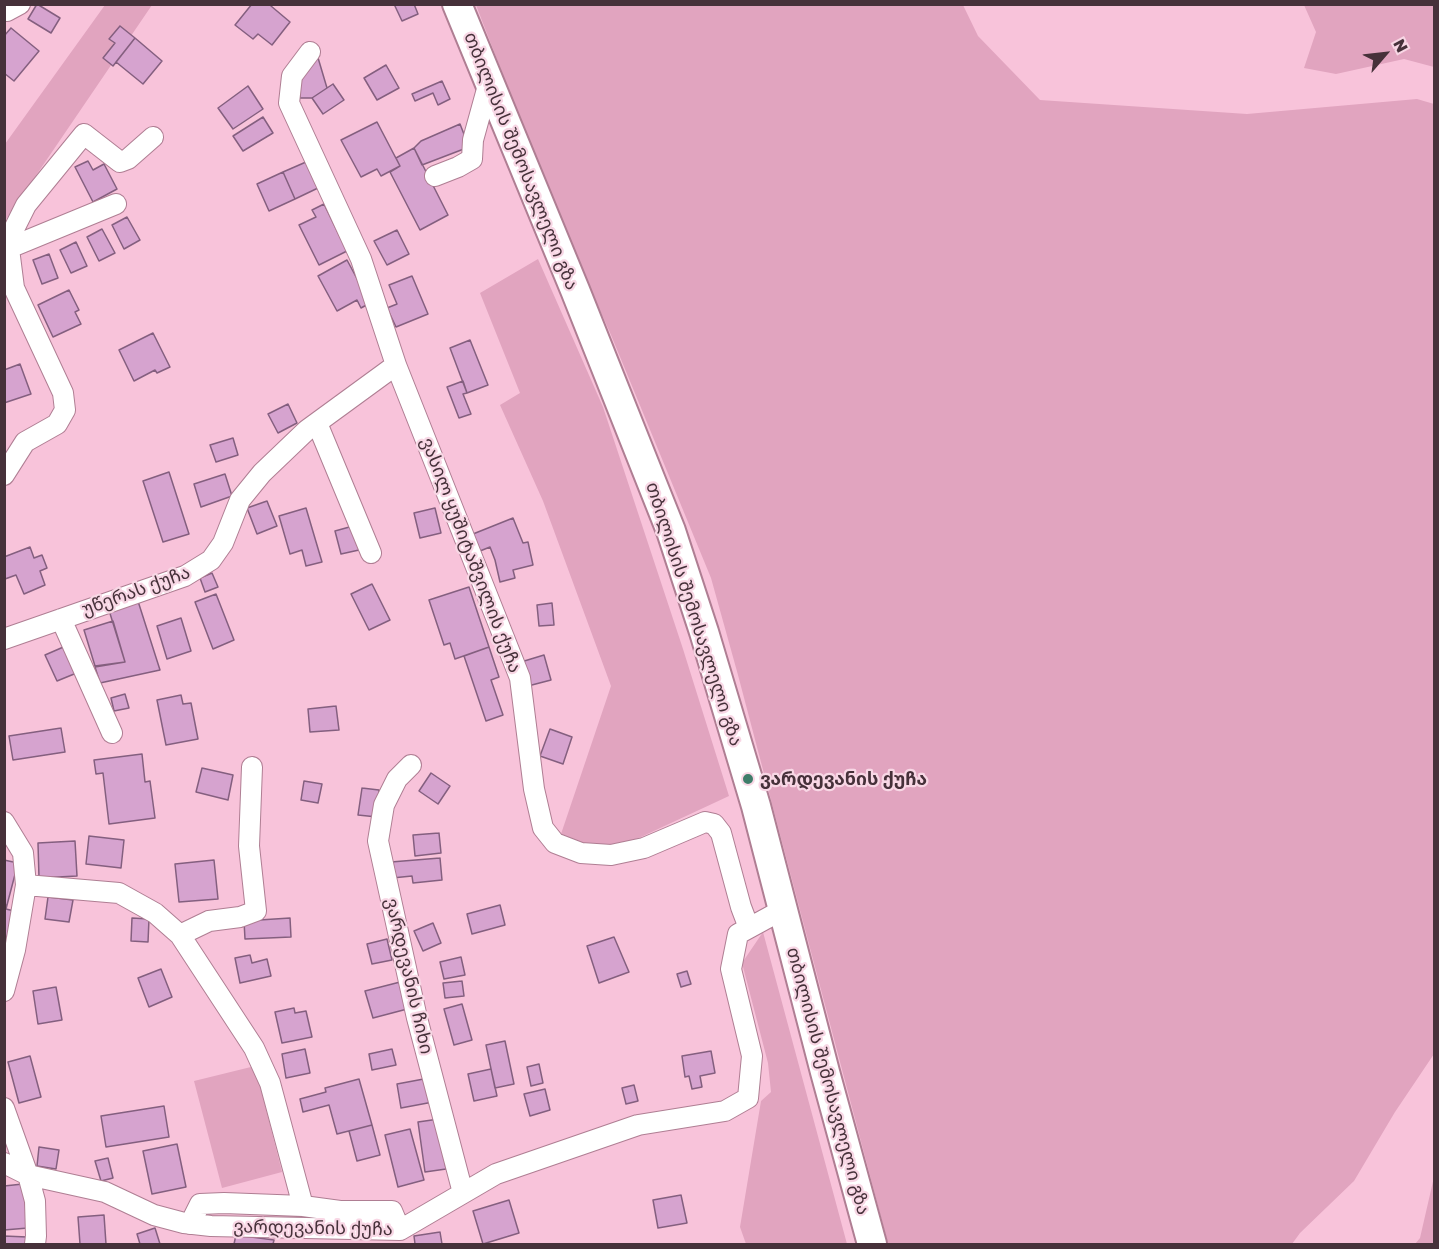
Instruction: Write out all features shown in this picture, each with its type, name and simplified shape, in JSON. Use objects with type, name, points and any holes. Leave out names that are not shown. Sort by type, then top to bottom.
[{"type":"highway","name":"თბილისის შემოსავლელი გზა","points":[[457,4],[671,531],[753,795],[872,1245]]},
{"type":"street","points":[[4,10],[7,11],[20,4]]},
{"type":"street","name":"ვასილ ყუშიტაშვილის ქუჩა","points":[[310,52],[292,76],[289,103],[361,259],[396,365],[520,678],[534,789],[543,828],[555,843],[581,852],[611,855],[644,848],[705,822],[714,824],[721,833],[749,928]]},
{"type":"street","points":[[435,176],[472,159],[473,140],[489,82]]},
{"type":"street","points":[[4,475],[25,442],[57,424],[65,410],[63,393],[14,288],[8,241],[26,205],[84,134],[120,162],[128,159],[153,137]]},
{"type":"street","points":[[9,248],[116,204]]},
{"type":"street","name":"უწერას ქუჩა","points":[[4,639],[185,576],[211,560],[223,543],[240,500],[262,473],[307,430],[396,365]]},
{"type":"street","points":[[317,423],[371,553]]},
{"type":"street","points":[[61,619],[112,733]]},
{"type":"street","name":"ვარდევანის ჩიხი","points":[[411,765],[397,779],[384,805],[378,841],[417,1018],[463,1193]]},
{"type":"street","points":[[180,935],[209,921],[240,917],[256,911],[249,846],[252,766]]},
{"type":"street","points":[[4,822],[23,853],[26,885],[15,950],[4,991]]},
{"type":"street","points":[[26,885],[119,893],[155,913],[180,935],[254,1048],[270,1083],[303,1206]]},
{"type":"street","name":"ვარდევანის ქუჩა","points":[[4,1163],[28,1174],[105,1192],[154,1215],[190,1224],[400,1230],[496,1174],[638,1125],[725,1110],[748,1098],[752,1056],[731,969],[738,934],[782,910]]},
{"type":"street","points":[[4,1108],[28,1174],[35,1202],[35,1245]]},
{"type":"street","points":[[190,1224],[200,1204],[224,1203],[303,1206],[340,1211],[392,1211],[400,1230]]},
{"type":"shaded area","points":[[105,5],[152,5],[5,221],[5,144]]},
{"type":"shaded area","points":[[476,5],[963,5],[978,36],[1040,100],[1247,114],[1417,99],[1434,104],[1434,1054],[1395,1112],[1354,1181],[1300,1233],[1292,1244],[888,1244],[711,578],[611,335],[554,208]]},
{"type":"shaded area","points":[[1304,5],[1434,5],[1434,67],[1404,59],[1336,74],[1304,68],[1316,32]]},
{"type":"shaded area","points":[[538,259],[603,407],[729,796],[641,837],[609,848],[584,844],[561,834],[611,686],[543,501],[500,405],[520,393],[480,293]]},
{"type":"shaded area","points":[[763,932],[847,1244],[746,1244],[740,1227],[761,1101],[771,1092],[768,1063],[742,963]]},
{"type":"shaded area","points":[[255,1066],[282,1172],[222,1188],[194,1081]]},
{"type":"shaded area","points":[[1434,1177],[1434,1244],[1415,1244],[1420,1238]]},
{"type":"building","points":[[37,4],[60,18],[51,33],[28,19]]},
{"type":"building","points":[[252,4],[272,4],[271,6],[290,22],[272,45],[258,34],[253,39],[235,25]]},
{"type":"building","points":[[394,4],[414,4],[418,14],[402,21]]},
{"type":"building","points":[[120,26],[135,38],[113,66],[103,58],[115,43],[109,39]]},
{"type":"building","points":[[11,28],[39,51],[14,81],[4,73],[4,36]]},
{"type":"building","points":[[135,38],[162,61],[143,84],[116,62]]},
{"type":"building","points":[[316,51],[327,88],[312,98],[300,98],[298,73]]},
{"type":"building","points":[[386,65],[399,88],[377,100],[364,78]]},
{"type":"building","points":[[442,81],[450,99],[438,105],[433,93],[415,101],[412,94]]},
{"type":"building","points":[[333,84],[344,100],[323,114],[312,98]]},
{"type":"building","points":[[248,86],[263,109],[233,129],[218,108]]},
{"type":"building","points":[[263,117],[273,133],[243,151],[233,136]]},
{"type":"building","points":[[377,122],[400,166],[381,176],[377,169],[361,177],[341,140]]},
{"type":"building","points":[[460,124],[469,147],[422,165],[414,148],[421,141]]},
{"type":"building","points":[[414,148],[448,215],[420,230],[390,172],[400,166],[396,158]]},
{"type":"building","points":[[88,161],[93,170],[104,164],[117,189],[93,202],[75,167]]},
{"type":"building","points":[[306,162],[318,188],[295,199],[283,172]]},
{"type":"building","points":[[283,172],[295,199],[269,211],[257,184]]},
{"type":"building","points":[[324,204],[347,251],[319,265],[299,225],[316,217],[312,210]]},
{"type":"building","points":[[127,217],[140,240],[124,249],[112,225]]},
{"type":"building","points":[[102,229],[115,253],[99,261],[87,237]]},
{"type":"building","points":[[397,230],[409,254],[387,265],[374,241]]},
{"type":"building","points":[[76,242],[87,266],[71,273],[60,250]]},
{"type":"building","points":[[49,254],[58,278],[42,284],[33,260]]},
{"type":"building","points":[[347,260],[370,303],[361,308],[357,300],[337,311],[318,276]]},
{"type":"building","points":[[412,276],[428,314],[396,327],[387,308],[397,304],[389,285]]},
{"type":"building","points":[[69,290],[79,310],[75,312],[81,324],[53,337],[38,305]]},
{"type":"building","points":[[153,333],[170,367],[157,373],[155,370],[134,381],[119,350]]},
{"type":"building","points":[[470,340],[488,385],[467,393],[450,348]]},
{"type":"building","points":[[20,364],[31,394],[4,403],[4,370]]},
{"type":"building","points":[[463,381],[467,393],[463,394],[471,414],[459,418],[447,387]]},
{"type":"building","points":[[288,404],[297,423],[278,433],[268,414]]},
{"type":"building","points":[[233,438],[238,455],[216,462],[210,445]]},
{"type":"building","points":[[169,472],[189,534],[163,542],[143,481]]},
{"type":"building","points":[[225,474],[232,496],[201,507],[194,484]]},
{"type":"building","points":[[267,501],[277,526],[257,534],[247,508]]},
{"type":"building","points":[[306,508],[322,562],[306,566],[302,550],[290,554],[279,516]]},
{"type":"building","points":[[435,508],[441,533],[420,538],[414,513]]},
{"type":"building","points":[[513,518],[523,543],[528,542],[533,565],[513,570],[515,578],[500,582],[490,547],[480,551],[473,534]]},
{"type":"building","points":[[353,526],[359,550],[341,554],[335,531]]},
{"type":"building","points":[[30,547],[34,558],[42,555],[47,568],[40,571],[45,585],[24,594],[16,575],[5,579],[4,557]]},
{"type":"building","points":[[212,573],[218,587],[205,592],[200,578]]},
{"type":"building","points":[[372,584],[390,620],[369,630],[351,594]]},
{"type":"building","points":[[469,587],[489,647],[455,659],[450,643],[444,645],[429,600]]},
{"type":"building","points":[[216,594],[234,640],[213,649],[195,602]]},
{"type":"building","points":[[137,598],[160,670],[100,683],[95,667],[125,662],[108,607]]},
{"type":"building","points":[[552,603],[554,625],[539,626],[537,605]]},
{"type":"building","points":[[181,618],[191,651],[167,659],[157,626]]},
{"type":"building","points":[[113,621],[125,662],[95,666],[84,630]]},
{"type":"building","points":[[68,645],[79,672],[57,681],[45,655]]},
{"type":"building","points":[[489,647],[499,677],[491,680],[503,715],[486,721],[464,656]]},
{"type":"building","points":[[544,655],[551,680],[528,686],[521,662]]},
{"type":"building","points":[[125,694],[129,708],[114,711],[111,698]]},
{"type":"building","points":[[181,695],[183,704],[191,703],[198,739],[166,745],[157,700]]},
{"type":"building","points":[[336,706],[339,730],[310,732],[308,709]]},
{"type":"building","points":[[61,728],[65,752],[13,760],[9,736]]},
{"type":"building","points":[[550,729],[572,737],[563,764],[540,756]]},
{"type":"building","points":[[142,754],[145,782],[150,781],[155,818],[109,824],[103,773],[96,774],[94,760]]},
{"type":"building","points":[[202,768],[233,775],[228,800],[196,792]]},
{"type":"building","points":[[431,773],[450,786],[438,804],[419,791]]},
{"type":"building","points":[[304,781],[322,784],[318,803],[301,800]]},
{"type":"building","points":[[362,788],[379,790],[377,817],[358,815]]},
{"type":"building","points":[[439,833],[441,853],[415,856],[413,835]]},
{"type":"building","points":[[89,836],[124,840],[121,868],[86,864]]},
{"type":"building","points":[[75,841],[77,876],[39,878],[38,843]]},
{"type":"building","points":[[440,858],[442,880],[413,883],[412,876],[392,878],[391,862]]},
{"type":"building","points":[[4,860],[18,863],[7,905],[4,905]]},
{"type":"building","points":[[214,860],[218,899],[179,902],[175,864]]},
{"type":"building","points":[[48,897],[73,900],[69,922],[45,919]]},
{"type":"building","points":[[4,905],[7,905],[6,909],[14,911],[7,937],[4,936]]},
{"type":"building","points":[[500,905],[505,925],[472,934],[467,914]]},
{"type":"building","points":[[132,918],[149,919],[148,942],[131,941]]},
{"type":"building","points":[[290,918],[291,937],[245,939],[244,921]]},
{"type":"building","points":[[433,923],[441,943],[423,951],[414,931]]},
{"type":"building","points":[[614,937],[629,972],[599,983],[587,946]]},
{"type":"building","points":[[387,939],[392,960],[372,964],[367,944]]},
{"type":"building","points":[[250,955],[252,963],[267,959],[271,976],[240,983],[235,958]]},
{"type":"building","points":[[461,957],[465,975],[444,979],[440,962]]},
{"type":"building","points":[[161,969],[172,997],[149,1007],[138,978]]},
{"type":"building","points":[[687,971],[691,984],[681,987],[677,974]]},
{"type":"building","points":[[404,981],[411,1008],[373,1018],[365,991]]},
{"type":"building","points":[[462,981],[464,996],[445,998],[443,983]]},
{"type":"building","points":[[56,987],[62,1020],[38,1024],[33,991]]},
{"type":"building","points":[[462,1004],[472,1040],[454,1045],[444,1009]]},
{"type":"building","points":[[294,1008],[295,1013],[306,1011],[312,1037],[282,1043],[275,1012]]},
{"type":"building","points":[[505,1041],[514,1084],[495,1088],[486,1045]]},
{"type":"building","points":[[305,1049],[310,1073],[286,1078],[282,1054]]},
{"type":"building","points":[[392,1049],[396,1065],[372,1070],[369,1054]]},
{"type":"building","points":[[711,1051],[715,1073],[700,1076],[702,1087],[692,1089],[689,1076],[685,1077],[682,1056]]},
{"type":"building","points":[[30,1056],[41,1097],[19,1103],[8,1062]]},
{"type":"building","points":[[539,1064],[543,1083],[531,1086],[527,1067]]},
{"type":"building","points":[[491,1069],[497,1096],[474,1101],[468,1074]]},
{"type":"building","points":[[429,1078],[433,1102],[401,1108],[397,1084]]},
{"type":"building","points":[[359,1079],[372,1125],[337,1134],[329,1105],[303,1112],[300,1099],[326,1092],[325,1088]]},
{"type":"building","points":[[634,1085],[638,1101],[626,1104],[622,1088]]},
{"type":"building","points":[[545,1089],[550,1110],[530,1116],[524,1094]]},
{"type":"building","points":[[164,1106],[169,1137],[106,1147],[101,1116]]},
{"type":"building","points":[[439,1119],[446,1169],[425,1172],[418,1122]]},
{"type":"building","points":[[372,1125],[380,1155],[357,1161],[349,1131]]},
{"type":"building","points":[[410,1129],[424,1180],[398,1187],[385,1135]]},
{"type":"building","points":[[177,1144],[186,1187],[152,1194],[143,1151]]},
{"type":"building","points":[[39,1147],[59,1150],[56,1169],[37,1166]]},
{"type":"building","points":[[108,1158],[113,1178],[101,1181],[95,1161]]},
{"type":"building","points":[[23,1184],[28,1228],[4,1230],[4,1186]]},
{"type":"building","points":[[681,1195],[687,1223],[658,1228],[653,1200]]},
{"type":"building","points":[[509,1200],[519,1233],[483,1244],[473,1211]]},
{"type":"building","points":[[104,1215],[106,1244],[80,1244],[78,1217]]},
{"type":"building","points":[[155,1228],[160,1244],[140,1244],[137,1234]]},
{"type":"building","points":[[440,1232],[442,1244],[415,1244],[414,1236]]},
{"type":"building","points":[[236,1235],[274,1240],[273,1244],[234,1244]]},
{"type":"building","points":[[4,1236],[27,1237],[27,1244],[4,1244]]},
{"type":"place","name":"ვარდევანის ქუჩა","points":[[748,779]]}]
